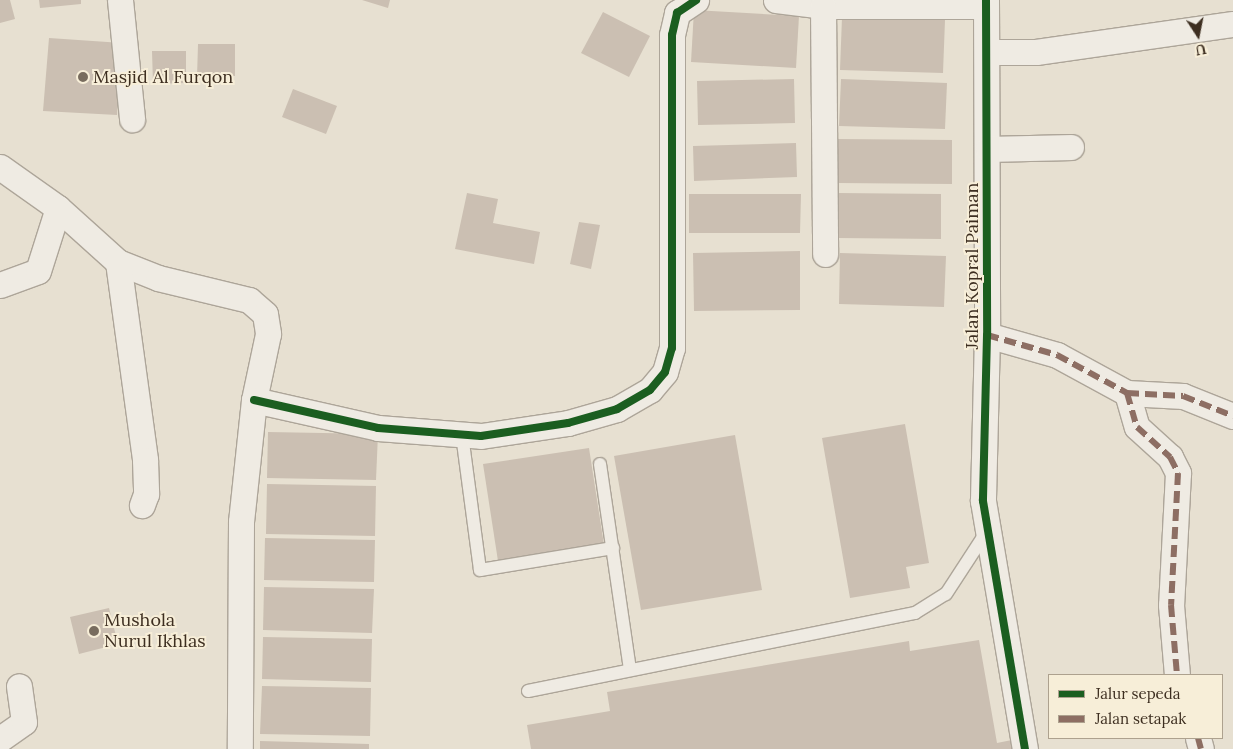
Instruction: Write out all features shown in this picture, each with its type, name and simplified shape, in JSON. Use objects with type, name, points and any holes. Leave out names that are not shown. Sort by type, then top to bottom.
[{"type":"street","points":[[120,0],[132,119]]},
{"type":"street","points":[[254,400],[378,428],[462,435],[568,423],[617,409],[636,401],[665,372],[672,348],[672,35],[677,13],[696,0]]},
{"type":"street","points":[[776,0],[823,6],[986,3]]},
{"type":"street","name":"Jalan Kopral Paiman","points":[[986,3],[988,52],[988,335],[983,501],[1025,749]]},
{"type":"street","points":[[823,6],[825,254]]},
{"type":"street","points":[[988,52],[1065,49],[1233,24]]},
{"type":"street","points":[[988,149],[1071,147]]},
{"type":"street","points":[[0,167],[58,208],[118,262],[158,278],[249,300],[262,309],[268,334],[254,400],[241,522],[240,749]]},
{"type":"street","points":[[0,285],[38,271],[58,208]]},
{"type":"street","points":[[118,262],[145,460],[146,494],[142,505]]},
{"type":"street","points":[[988,335],[1057,355],[1127,393],[1183,396],[1233,416]]},
{"type":"street","points":[[1127,393],[1138,427],[1170,457],[1178,473],[1170,605],[1177,674]]},
{"type":"street","points":[[0,739],[24,722],[19,686]]},
{"type":"lane","points":[[462,435],[480,570],[613,548]]},
{"type":"lane","points":[[600,464],[630,670]]},
{"type":"lane","points":[[528,692],[928,608],[946,594],[987,531]]},
{"type":"building","points":[[0,0],[10,0],[15,19],[0,23]]},
{"type":"building","points":[[39,0],[81,0],[81,4],[40,8]]},
{"type":"building","points":[[362,0],[390,0],[388,8]]},
{"type":"building","points":[[694,10],[799,16],[796,68],[691,62]]},
{"type":"building","points":[[603,12],[650,36],[629,77],[581,53]]},
{"type":"building","points":[[842,17],[945,20],[943,73],[840,70]]},
{"type":"building","name":"Masjid Al Furqon","points":[[49,38],[122,43],[117,115],[43,111]]},
{"type":"building","points":[[198,44],[235,44],[235,76],[197,76]]},
{"type":"building","points":[[152,51],[186,51],[186,83],[153,84]]},
{"type":"building","points":[[794,79],[795,123],[698,125],[697,81]]},
{"type":"building","points":[[841,79],[947,83],[945,129],[839,126]]},
{"type":"building","points":[[293,89],[337,106],[326,134],[282,117]]},
{"type":"building","points":[[838,139],[952,140],[952,184],[838,183]]},
{"type":"building","points":[[796,143],[797,177],[694,181],[693,146]]},
{"type":"building","points":[[467,193],[498,199],[493,223],[540,232],[534,264],[455,249]]},
{"type":"building","points":[[838,193],[941,194],[941,239],[837,238]]},
{"type":"building","points":[[689,194],[801,194],[800,233],[689,233]]},
{"type":"building","points":[[579,222],[600,225],[591,269],[570,264]]},
{"type":"building","points":[[800,251],[800,310],[694,311],[693,253]]},
{"type":"building","points":[[840,253],[946,256],[944,307],[839,304]]},
{"type":"building","points":[[905,424],[929,563],[906,567],[910,588],[850,598],[822,438]]},
{"type":"building","points":[[268,432],[378,434],[376,480],[267,478]]},
{"type":"building","points":[[735,435],[762,590],[641,610],[614,456]]},
{"type":"building","points":[[589,448],[604,545],[498,561],[483,464]]},
{"type":"building","points":[[267,484],[376,486],[375,536],[266,534]]},
{"type":"building","points":[[265,538],[375,540],[374,582],[264,580]]},
{"type":"building","points":[[264,587],[374,589],[372,633],[263,630]]},
{"type":"building","name":"Mushola Nurul Ikhlas","points":[[109,608],[118,644],[79,654],[70,617]]},
{"type":"building","points":[[263,637],[372,639],[371,682],[262,679]]},
{"type":"building","points":[[979,640],[997,743],[1021,738],[1023,749],[531,749],[527,725],[610,711],[607,692],[909,641],[910,651]]},
{"type":"building","points":[[262,686],[371,688],[370,736],[260,734]]},
{"type":"building","points":[[260,741],[369,744],[369,749],[260,749]]},
{"type":"marked path","points":[[987,335],[1057,355],[1127,393],[1183,396],[1233,416]]},
{"type":"marked path","points":[[1127,393],[1137,427],[1170,457],[1178,473],[1171,605],[1177,674]]},
{"type":"marked path","points":[[1198,739],[1201,749]]},
{"type":"cycle path","points":[[254,400],[378,428],[481,436],[568,423],[617,409],[650,390],[665,372],[672,348],[672,35],[677,13],[696,0]]},
{"type":"cycle path","points":[[986,0],[987,335],[983,501],[1025,749]]},
{"type":"place","name":"Masjid Al Furqon","points":[[83,77]]},
{"type":"place","name":"Mushola Nurul Ikhlas","points":[[94,631]]}]
